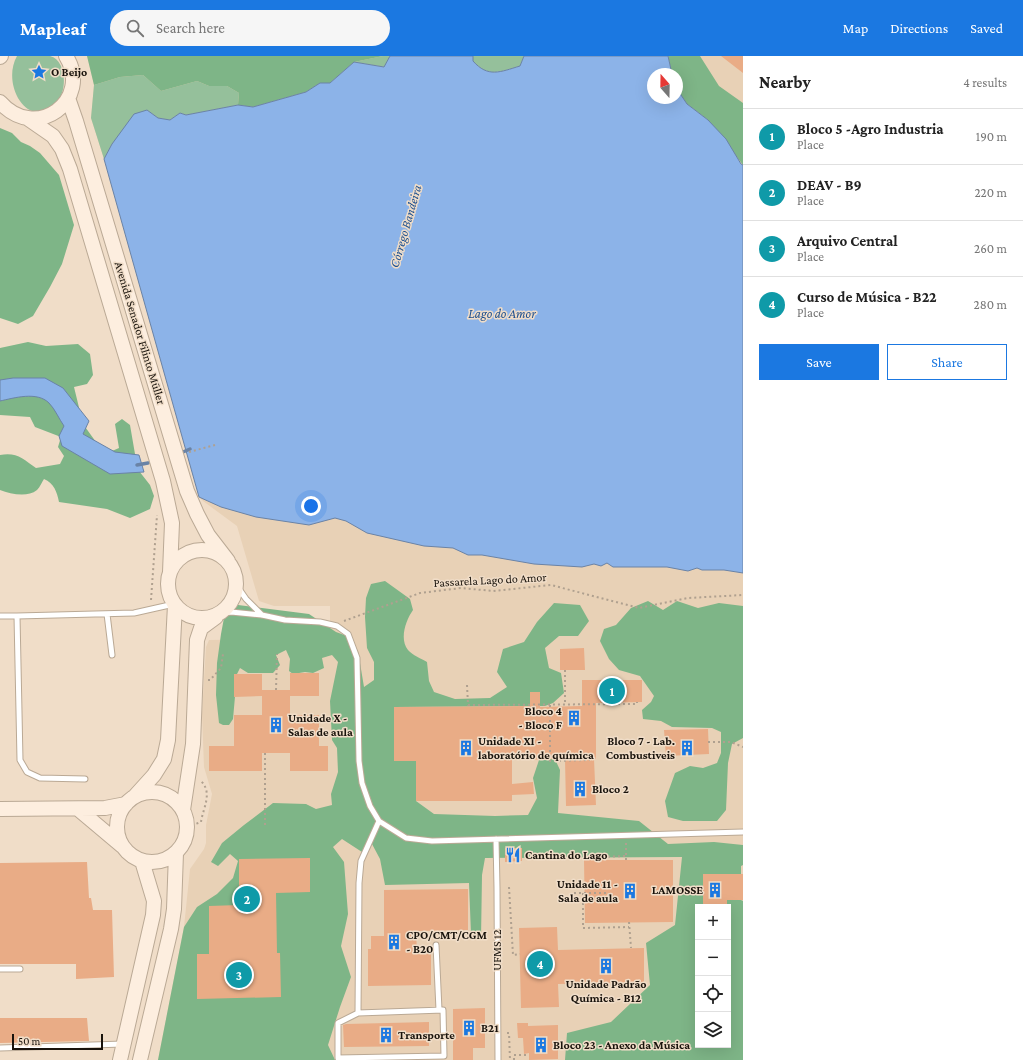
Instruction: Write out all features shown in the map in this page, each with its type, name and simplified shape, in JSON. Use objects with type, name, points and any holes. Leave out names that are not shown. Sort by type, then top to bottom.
[{"type":"main road","points":[[27,118],[39,118],[50,115],[60,108],[68,98],[72,88],[73,77],[71,67],[66,56]]},
{"type":"main road","name":"Avenida Senador Filinto Müller","points":[[68,98],[187,491],[208,535],[228,561]]},
{"type":"main road","name":"Avenida Senador Filinto Müller","points":[[0,102],[11,112],[27,118],[53,136],[62,149],[70,170],[163,481],[172,523],[170,572]]},
{"type":"main road","points":[[183,810],[193,744],[196,640],[201,628],[221,614],[231,604],[237,586],[233,568],[228,561],[218,554],[207,550],[196,550],[185,555],[176,562],[170,572],[168,583],[169,595],[174,604],[182,612],[196,618],[211,618],[221,614]]},
{"type":"main road","points":[[123,847],[118,836],[117,825],[120,814],[130,800],[158,770],[164,759],[168,740],[174,604]]},
{"type":"main road","points":[[0,809],[104,808],[130,800],[145,793],[156,792],[167,795],[176,801],[183,810],[187,821],[187,833],[183,844],[176,853],[166,859],[154,862],[142,861],[131,855],[78,809]]},
{"type":"main road","points":[[140,1060],[171,928],[174,909],[176,853]]},
{"type":"main road","points":[[120,1060],[154,908],[153,896],[142,861]]},
{"type":"lane","points":[[237,586],[246,599],[262,615]]},
{"type":"lane","points":[[0,616],[134,613],[174,604]]},
{"type":"lane","points":[[221,614],[231,612],[262,615],[285,620],[320,622],[337,626],[348,634],[357,658],[359,761],[362,784],[370,806],[379,821],[406,838],[432,841],[743,832]]},
{"type":"lane","points":[[107,614],[112,655]]},
{"type":"lane","points":[[17,616],[20,760],[27,772],[40,778],[85,779]]},
{"type":"lane","points":[[358,1013],[359,883],[361,862],[379,821]]},
{"type":"lane","name":"UFMS 12","points":[[496,839],[498,896],[498,1060]]},
{"type":"lane","points":[[436,945],[438,1010]]},
{"type":"lane","points":[[0,969],[20,969]]},
{"type":"lane","points":[[443,1010],[444,1056],[338,1058],[338,1023],[358,1013],[443,1010]]},
{"type":"lane","points":[[0,1048],[123,1044]]},
{"type":"path","points":[[186,453],[215,445]]},
{"type":"path","points":[[151,609],[157,514]]},
{"type":"path","name":"Passarela Lago do Amor","points":[[337,626],[343,621],[420,593],[461,588],[493,591],[551,585],[639,608],[688,598],[743,595]]},
{"type":"path","points":[[195,680],[210,680],[221,668],[223,654]]},
{"type":"path","points":[[276,690],[277,654]]},
{"type":"path","points":[[565,670],[566,704]]},
{"type":"path","points":[[467,686],[468,705],[637,704],[637,702]]},
{"type":"path","points":[[550,704],[550,761],[590,760]]},
{"type":"path","points":[[708,742],[732,742],[743,747]]},
{"type":"path","points":[[264,753],[265,828]]},
{"type":"path","points":[[187,827],[201,822],[208,795],[203,782],[198,778]]},
{"type":"path","points":[[626,836],[626,860]]},
{"type":"path","points":[[573,858],[626,856]]},
{"type":"path","points":[[509,887],[513,955],[520,954]]},
{"type":"path","points":[[574,893],[609,893],[609,896]]},
{"type":"path","points":[[583,893],[583,928],[629,927]]},
{"type":"path","points":[[629,922],[631,948]]},
{"type":"path","points":[[514,1060],[514,1055],[529,1055]]},
{"type":"shaded area","points":[[87,56],[743,56],[743,1060],[158,1060],[184,927],[190,869],[204,849],[206,843],[206,825],[212,794],[204,767],[202,713],[206,647],[209,640],[330,638],[330,606],[274,606],[259,601],[237,526],[199,497],[104,159],[91,118],[94,85]]},
{"type":"green space","points":[[17,56],[50,56],[59,63],[62,68],[64,82],[62,94],[59,99],[48,109],[38,112],[29,110],[21,103],[15,93],[12,81],[13,68]]},
{"type":"green space","points":[[87,56],[383,56],[354,62],[330,83],[320,83],[306,92],[253,107],[238,105],[239,93],[227,86],[209,86],[197,81],[161,91],[143,75],[120,77],[94,85]]},
{"type":"green space","points":[[390,56],[385,67],[354,62]]},
{"type":"green space","points":[[473,56],[524,56],[520,66],[500,72],[489,72],[473,61]]},
{"type":"green space","points":[[668,56],[700,56],[719,86],[743,103],[743,165],[708,120],[687,104],[683,98],[683,68],[671,68]]},
{"type":"green space","points":[[143,75],[161,91],[197,81],[209,86],[227,86],[239,93],[238,105],[186,115],[180,113],[170,120],[158,118],[147,110],[112,144],[104,159],[91,118],[94,85],[120,77]]},
{"type":"green space","points":[[0,128],[12,133],[21,142],[40,153],[59,175],[74,225],[62,264],[50,287],[33,316],[18,324],[0,318]]},
{"type":"green space","points":[[28,342],[46,346],[78,344],[90,354],[93,375],[87,384],[74,387],[83,424],[101,449],[112,451],[119,448],[115,424],[122,419],[130,425],[135,454],[132,462],[150,485],[154,496],[150,509],[130,518],[107,509],[59,502],[54,488],[44,479],[37,490],[29,494],[14,494],[0,490],[0,455],[15,455],[36,468],[60,464],[64,456],[58,447],[61,437],[35,427],[30,417],[0,415],[0,348]]},
{"type":"green space","points":[[385,581],[410,599],[413,610],[404,630],[405,646],[412,654],[427,662],[429,681],[434,692],[455,699],[490,698],[507,687],[497,672],[503,649],[524,642],[537,622],[554,603],[580,605],[589,621],[578,636],[559,636],[545,648],[549,668],[561,673],[564,693],[553,703],[545,706],[394,707],[394,732],[463,736],[394,736],[394,761],[463,761],[416,801],[434,814],[495,816],[528,815],[537,798],[533,778],[539,760],[539,735],[554,757],[560,770],[558,813],[639,821],[668,844],[714,842],[743,845],[743,865],[741,866],[741,900],[743,901],[743,1060],[565,1060],[567,1033],[611,1022],[650,985],[646,943],[675,925],[682,857],[485,858],[482,875],[481,939],[471,934],[469,883],[385,885],[380,859],[372,844],[362,852],[342,839],[333,847],[344,862],[348,914],[341,946],[351,977],[328,1045],[335,1060],[158,1060],[184,927],[197,907],[217,894],[233,878],[238,861],[230,854],[218,866],[211,862],[222,843],[273,803],[306,804],[316,809],[332,805],[331,794],[338,772],[337,748],[332,740],[330,701],[338,662],[332,655],[322,658],[324,668],[313,673],[305,672],[293,674],[289,671],[290,659],[286,650],[276,655],[280,665],[273,673],[248,673],[240,668],[237,674],[233,719],[229,725],[219,723],[216,695],[217,663],[224,618],[238,605],[309,614],[336,632],[347,636],[358,651],[364,687],[374,680],[374,662],[367,648],[365,617],[366,598],[371,584]]},
{"type":"green space","points":[[648,601],[663,610],[677,601],[698,608],[719,603],[743,606],[743,738],[732,744],[728,763],[726,810],[717,821],[683,821],[668,817],[665,801],[675,773],[690,766],[703,768],[717,763],[721,753],[721,732],[712,728],[672,727],[661,721],[643,719],[642,710],[651,702],[654,696],[640,676],[619,670],[609,659],[600,641],[604,629],[616,625],[631,608]]},
{"type":"water","name":"Lago do Amor","points":[[390,56],[473,56],[473,61],[484,70],[489,72],[500,72],[520,66],[524,56],[668,56],[671,68],[647,68],[647,104],[683,104],[683,98],[687,104],[708,120],[726,139],[743,165],[743,573],[724,570],[702,570],[697,568],[688,571],[667,567],[613,567],[607,563],[601,566],[594,564],[582,567],[534,564],[482,555],[468,555],[453,548],[424,546],[367,533],[346,521],[335,518],[309,525],[256,517],[221,507],[199,497],[104,159],[112,144],[134,114],[147,110],[158,118],[170,120],[180,113],[186,115],[238,105],[253,107],[306,92],[320,83],[330,83],[354,62],[384,67]]},
{"type":"water","points":[[13,378],[45,378],[63,388],[89,421],[83,434],[115,452],[139,455],[144,472],[110,474],[62,446],[59,436],[64,426],[51,405],[44,399],[25,396],[0,401],[0,380]]},
{"type":"building","points":[[721,56],[743,56],[743,73]]},
{"type":"building","points":[[584,648],[585,670],[560,670],[560,649]]},
{"type":"building","name":"Unidade X - Salas de aula","points":[[290,673],[319,673],[319,696],[290,696],[290,715],[319,715],[319,746],[328,746],[328,771],[290,771],[290,753],[262,753],[262,771],[209,771],[209,746],[234,746],[234,715],[262,715],[262,696],[234,697],[234,674],[262,674],[262,690],[290,690]]},
{"type":"building","points":[[582,680],[642,680],[642,702],[596,703],[596,759],[594,759],[596,805],[566,806],[565,759],[512,760],[512,784],[533,782],[534,794],[512,795],[512,801],[416,801],[416,761],[394,761],[394,707],[530,706],[530,692],[540,692],[540,707],[582,706]]},
{"type":"building","name":"Bloco 7 - Lab. Combustiveis","points":[[708,729],[709,754],[666,756],[664,730]]},
{"type":"building","name":"Cantina do Lago","points":[[505,848],[522,848],[522,861],[505,862]]},
{"type":"building","points":[[310,858],[310,892],[276,893],[277,953],[280,953],[281,997],[197,999],[197,954],[209,954],[209,906],[239,905],[239,859]]},
{"type":"building","name":"Unidade 11 - Sala de aula","points":[[584,860],[673,860],[673,922],[585,923]]},
{"type":"building","points":[[87,862],[89,898],[91,898],[93,910],[112,910],[114,977],[76,979],[76,964],[0,964],[0,863]]},
{"type":"building","name":"LAMOSSE","points":[[703,874],[743,874],[743,900],[727,900],[727,904],[703,904]]},
{"type":"building","name":"CPO/CMT/CGM - B20","points":[[468,889],[468,930],[416,931],[417,952],[431,952],[431,985],[368,986],[368,949],[371,949],[371,936],[384,936],[384,890]]},
{"type":"building","points":[[557,927],[558,950],[644,948],[644,982],[558,984],[559,1007],[521,1008],[519,928]]},
{"type":"building","name":"B21","points":[[485,1008],[485,1048],[473,1048],[473,1060],[453,1060],[453,1009]]},
{"type":"building","points":[[0,1018],[87,1018],[89,1041],[0,1043]]},
{"type":"building","name":"Transporte","points":[[429,1022],[429,1046],[344,1047],[343,1025],[346,1024]]},
{"type":"building","name":"Bloco 23 - Anexo da Música","points":[[517,1023],[528,1023],[528,1026],[558,1025],[558,1059],[529,1060],[529,1053],[524,1054],[523,1038],[518,1038]]},
{"type":"waterway","name":"Córrego Bandeira","points":[[183,452],[190,449]]},
{"type":"waterway","name":"Córrego Bandeira","points":[[137,465],[148,463]]},
{"type":"place","name":"O Beijo","points":[[39,72]]},
{"type":"place","name":"Bloco 5 -Agro Industria","points":[[612,691]]},
{"type":"place","name":"Bloco 4 - Bloco F","points":[[574,718]]},
{"type":"place","name":"Unidade X - Salas de aula","points":[[276,725]]},
{"type":"place","name":"Unidade XI - laboratório de química","points":[[466,748]]},
{"type":"place","name":"Bloco 7 - Lab. Combustiveis","points":[[687,748]]},
{"type":"place","name":"Bloco 2","points":[[580,789]]},
{"type":"place","name":"Cantina do Lago","points":[[513,855]]},
{"type":"place","name":"LAMOSSE","points":[[715,890]]},
{"type":"place","name":"Unidade 11 - Sala de aula","points":[[630,891]]},
{"type":"place","name":"DEAV - B9","points":[[247,899]]},
{"type":"place","name":"CPO/CMT/CGM - B20","points":[[394,942]]},
{"type":"place","name":"Curso de Música - B22","points":[[540,964]]},
{"type":"place","name":"Unidade Padrão Química - B12","points":[[606,966]]},
{"type":"place","name":"Arquivo Central","points":[[239,975]]},
{"type":"place","name":"B21","points":[[469,1028]]},
{"type":"place","name":"Transporte","points":[[386,1035]]},
{"type":"place","name":"Bloco 23 - Anexo da Música","points":[[541,1045]]}]
